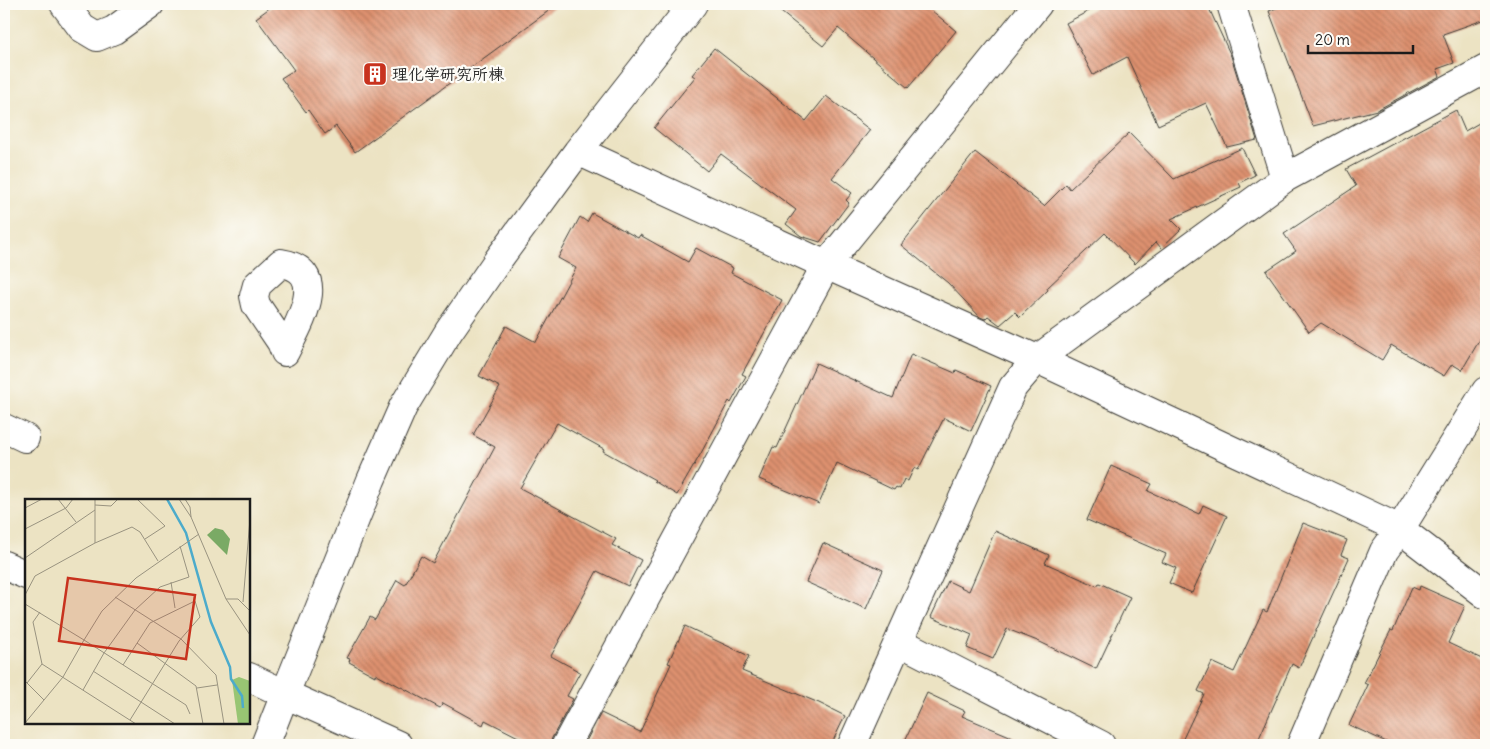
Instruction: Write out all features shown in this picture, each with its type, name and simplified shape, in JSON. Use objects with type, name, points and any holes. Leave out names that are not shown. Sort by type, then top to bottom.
[{"type":"street","points":[[64,4],[82,28],[97,37],[114,30],[150,4]]},
{"type":"street","points":[[265,745],[371,480],[403,407],[449,331],[578,151],[693,4]]},
{"type":"street","points":[[566,745],[826,265],[1038,4]]},
{"type":"street","points":[[1231,4],[1285,178]]},
{"type":"street","points":[[852,745],[900,642],[1012,387],[1037,358],[1285,178],[1486,69]]},
{"type":"street","points":[[578,151],[826,265],[1037,358],[1400,529],[1486,595]]},
{"type":"street","points":[[1301,745],[1384,551],[1400,529],[1486,391]]},
{"type":"street","points":[[4,565],[25,575]]},
{"type":"street","points":[[900,642],[1101,745]]},
{"type":"street","points":[[250,677],[398,745]]},
{"type":"building","name":"理化学研究所棟","points":[[275,4],[558,4],[355,152],[336,126],[325,134],[281,78],[294,70],[256,18]]},
{"type":"building","points":[[771,4],[924,4],[956,31],[908,88],[838,28],[823,46]]},
{"type":"building","points":[[1102,4],[1207,4],[1231,56],[1257,140],[1227,147],[1206,103],[1158,125],[1127,57],[1093,75],[1066,23]]},
{"type":"building","points":[[1286,4],[1486,4],[1486,19],[1443,34],[1454,63],[1437,69],[1440,76],[1377,110],[1313,126],[1269,11]]},
{"type":"building","points":[[714,48],[806,121],[826,96],[870,130],[832,178],[852,193],[846,200],[849,203],[820,242],[801,236],[786,224],[796,210],[721,154],[707,171],[654,128],[695,77],[692,75]]},
{"type":"building","points":[[1456,110],[1465,131],[1486,119],[1486,329],[1462,370],[1452,364],[1444,376],[1391,345],[1382,360],[1321,323],[1309,332],[1266,271],[1296,251],[1284,234],[1356,186],[1346,169]]},
{"type":"building","points":[[1129,133],[1174,179],[1242,148],[1255,175],[1239,183],[1241,187],[1171,219],[1181,229],[1161,248],[1156,242],[1135,264],[1105,233],[1047,288],[1048,290],[1020,317],[1015,312],[1000,325],[988,316],[985,319],[980,317],[948,283],[901,245],[975,152],[1044,206],[1066,184],[1070,189]]},
{"type":"building","points":[[592,213],[638,238],[640,235],[688,262],[696,248],[733,268],[731,273],[782,300],[742,374],[746,376],[731,403],[729,401],[677,495],[655,480],[603,451],[604,449],[557,423],[520,488],[616,539],[612,545],[641,560],[628,586],[597,571],[551,656],[580,672],[567,696],[573,699],[550,745],[539,745],[529,740],[528,742],[485,720],[483,725],[443,703],[440,708],[388,680],[375,674],[375,676],[349,662],[350,659],[347,658],[370,617],[375,620],[397,580],[405,585],[421,556],[433,563],[495,447],[473,435],[500,387],[479,376],[506,326],[536,342],[576,268],[558,258],[580,217],[587,222]]},
{"type":"building","points":[[911,354],[955,373],[956,370],[991,386],[971,431],[944,418],[918,470],[914,468],[908,481],[904,479],[900,489],[896,487],[894,490],[837,463],[819,504],[759,479],[773,447],[777,448],[816,363],[893,398]]},
{"type":"building","points":[[1111,466],[1152,484],[1148,491],[1199,514],[1203,505],[1227,516],[1192,593],[1169,583],[1176,568],[1162,562],[1166,554],[1087,520]]},
{"type":"building","points":[[1303,523],[1347,540],[1341,555],[1349,558],[1299,668],[1292,664],[1256,745],[1180,745],[1204,694],[1198,691],[1212,662],[1234,672],[1263,610],[1267,612]]},
{"type":"building","points":[[995,531],[1049,555],[1045,563],[1097,586],[1099,583],[1130,597],[1096,669],[1040,642],[1007,629],[993,659],[967,648],[972,635],[931,617],[948,581],[969,591]]},
{"type":"building","points":[[823,543],[883,570],[866,609],[806,582]]},
{"type":"building","points":[[1420,586],[1465,606],[1448,643],[1486,661],[1486,745],[1393,745],[1349,725],[1368,685],[1364,683],[1391,630],[1393,631],[1412,587],[1419,590]]},
{"type":"building","points":[[685,626],[749,656],[742,671],[819,703],[845,716],[831,745],[584,745],[601,713],[640,732],[671,664],[668,663]]},
{"type":"building","points":[[927,693],[965,711],[962,716],[1031,745],[903,745]]},
{"type":"place","name":"理化学研究所棟","points":[[375,74]]}]
